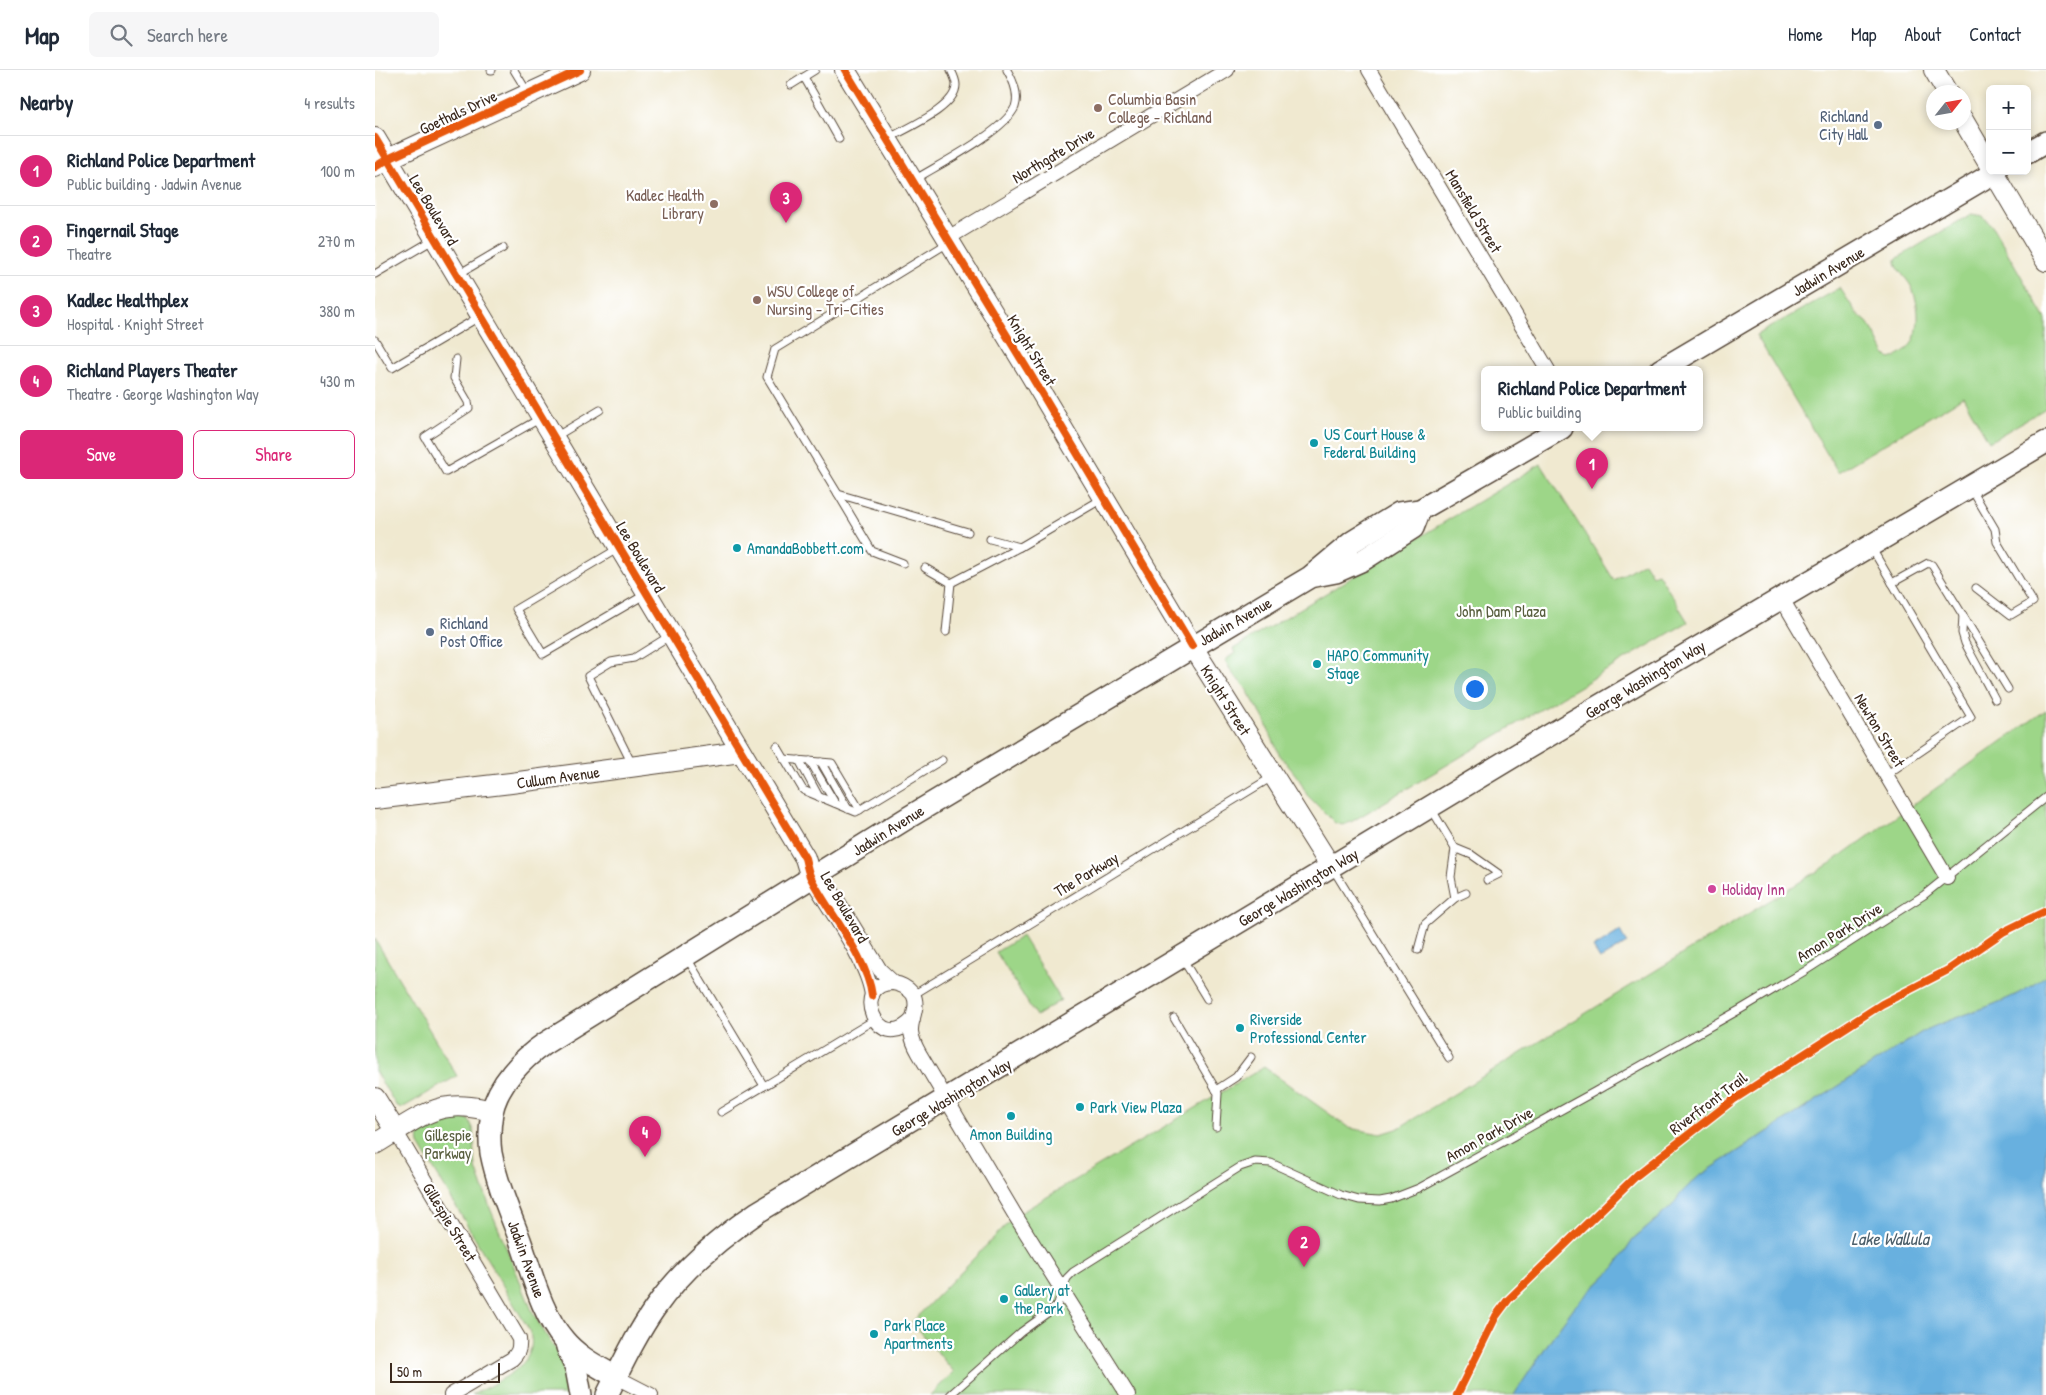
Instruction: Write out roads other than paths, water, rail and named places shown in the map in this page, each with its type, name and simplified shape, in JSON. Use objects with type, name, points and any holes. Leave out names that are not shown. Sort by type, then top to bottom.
[{"type":"main road","points":[[2031,151],[2046,142]]},
{"type":"main road","name":"Jadwin Avenue","points":[[1667,366],[1986,174]]},
{"type":"main road","name":"Jadwin Avenue","points":[[612,1386],[578,1355],[563,1338],[540,1296],[498,1180],[490,1140],[493,1111],[503,1086],[532,1053],[686,957],[812,870],[1310,577],[1336,572],[1363,560],[1413,528],[1420,510],[1557,431]]},
{"type":"main road","name":"George Washington Way","points":[[612,1386],[642,1328],[683,1274],[734,1229],[791,1191],[947,1100],[1431,807],[2046,442]]},
{"type":"main road","points":[[563,1338],[576,1368],[581,1395]]},
{"type":"street","name":"Goethals Drive","points":[[381,163],[580,70]]},
{"type":"street","name":"Knight Street","points":[[845,70],[1192,646],[1331,867]]},
{"type":"street","name":"Northgate Drive","points":[[949,240],[1227,70]]},
{"type":"street","name":"Mansfield Street","points":[[1369,70],[1546,366]]},
{"type":"street","points":[[1934,70],[1943,85]]},
{"type":"street","points":[[1969,130],[1986,158]]},
{"type":"street","name":"Lee Boulevard","points":[[375,138],[381,163],[435,239],[457,275],[812,870],[869,980],[872,996],[870,1008],[874,1020]]},
{"type":"street","points":[[1996,175],[2046,261]]},
{"type":"street","name":"Newton Street","points":[[1782,599],[1947,878]]},
{"type":"street","name":"Cullum Avenue","points":[[375,799],[741,752]]},
{"type":"street","name":"Lee Boulevard","points":[[812,870],[880,970],[894,983],[901,985],[913,995]]},
{"type":"street","points":[[872,996],[881,986],[894,983]]},
{"type":"street","points":[[913,995],[916,1007],[911,1031],[915,1046],[1015,1216],[1127,1395]]},
{"type":"street","points":[[874,1020],[886,1028],[894,1030],[907,1024],[913,1018]]},
{"type":"street","name":"Gillespie Street","points":[[375,1098],[516,1333],[520,1348],[512,1359],[451,1395]]},
{"type":"street","points":[[375,1144],[423,1116],[443,1108],[469,1107],[493,1111]]},
{"type":"street","points":[[612,1386],[651,1395]]},
{"type":"lane","points":[[514,70],[529,94]]},
{"type":"lane","points":[[791,85],[815,70]]},
{"type":"lane","points":[[887,139],[945,107],[953,98],[956,85],[951,70]]},
{"type":"lane","points":[[913,180],[981,140],[1003,123],[1015,107],[1016,93],[1007,70]]},
{"type":"lane","points":[[804,78],[839,139]]},
{"type":"lane","points":[[375,274],[435,239]]},
{"type":"lane","points":[[903,563],[872,551],[767,377],[775,349],[949,240]]},
{"type":"lane","points":[[457,275],[503,248]]},
{"type":"lane","points":[[375,340],[392,368],[481,315]]},
{"type":"lane","points":[[456,359],[454,378],[468,402],[469,408],[425,438],[446,472],[542,417]]},
{"type":"lane","points":[[554,437],[600,410]]},
{"type":"lane","points":[[1971,487],[1995,529],[1997,542],[2033,602],[2011,615],[1976,588]]},
{"type":"lane","points":[[838,494],[968,532]]},
{"type":"lane","points":[[951,583],[1019,547],[1104,498]]},
{"type":"lane","points":[[990,539],[1019,547]]},
{"type":"lane","points":[[1871,546],[1971,717],[1886,775]]},
{"type":"lane","points":[[619,547],[516,609],[543,654],[646,593]]},
{"type":"lane","points":[[1892,583],[1928,563],[1933,565],[2008,689]]},
{"type":"lane","points":[[925,568],[951,583]]},
{"type":"lane","points":[[946,632],[951,583]]},
{"type":"lane","points":[[1963,614],[1961,633],[1995,699]]},
{"type":"lane","points":[[633,767],[588,676],[611,662],[634,658],[671,635]]},
{"type":"lane","points":[[777,746],[803,790],[856,812],[942,760]]},
{"type":"lane","points":[[784,759],[832,763],[860,810]]},
{"type":"lane","points":[[799,760],[820,797]]},
{"type":"lane","points":[[810,761],[835,804]]},
{"type":"lane","points":[[821,762],[848,809]]},
{"type":"lane","name":"The Parkway","points":[[913,995],[1274,776]]},
{"type":"lane","name":"Amon Park Drive","points":[[950,1395],[1021,1332],[1056,1307],[1067,1278],[1073,1272],[1248,1163],[1263,1161],[1271,1163],[1359,1200],[1391,1199],[1419,1188],[1758,999],[1924,895],[2046,797]]},
{"type":"lane","points":[[1431,807],[1455,848],[1472,855],[1499,874],[1487,880]]},
{"type":"lane","points":[[1455,848],[1451,877],[1455,898]]},
{"type":"lane","points":[[1331,867],[1449,1058]]},
{"type":"lane","points":[[1418,950],[1425,924],[1455,898],[1466,893]]},
{"type":"lane","points":[[686,957],[764,1086]]},
{"type":"lane","points":[[1181,958],[1207,998]]},
{"type":"lane","points":[[1174,1018],[1218,1092],[1217,1127]]},
{"type":"lane","points":[[721,1112],[874,1020]]},
{"type":"lane","points":[[1216,1090],[1236,1077],[1251,1057]]},
{"type":"water","points":[[1620,931],[1627,943],[1600,959],[1593,948]]},
{"type":"water","name":"Lake Wallula","points":[[2046,975],[2046,1395],[1514,1395],[1575,1306],[1615,1267],[1633,1240],[1672,1206],[1682,1192],[1698,1177],[1922,1032],[2002,1001],[2033,985]]},
{"type":"place","name":"Columbia Basin College - Richland","points":[[1098,108]]},
{"type":"place","name":"Richland City Hall","points":[[1878,125]]},
{"type":"place","name":"Kadlec Health Library","points":[[714,204]]},
{"type":"place","name":"Kadlec Healthplex","points":[[786,223]]},
{"type":"place","name":"WSU College of Nursing - Tri-Cities","points":[[757,300]]},
{"type":"place","name":"US Court House & Federal Building","points":[[1314,443]]},
{"type":"place","name":"Richland Police Department","points":[[1592,489]]},
{"type":"place","name":"AmandaBobbett.com","points":[[737,548]]},
{"type":"place","name":"Richland Post Office","points":[[430,632]]},
{"type":"place","name":"HAPO Community Stage","points":[[1317,664]]},
{"type":"place","name":"Holiday Inn","points":[[1712,889]]},
{"type":"place","name":"Riverside Professional Center","points":[[1240,1028]]},
{"type":"place","name":"Park View Plaza","points":[[1080,1107]]},
{"type":"place","name":"Amon Building","points":[[1011,1116]]},
{"type":"place","name":"Richland Players Theater","points":[[645,1157]]},
{"type":"place","name":"Fingernail Stage","points":[[1304,1267]]},
{"type":"place","name":"Gallery at the Park","points":[[1004,1299]]},
{"type":"place","name":"Park Place Apartments","points":[[874,1334]]},
{"type":"park label","name":"John Dam Plaza","points":[[1501,611]]},
{"type":"park label","name":"Gillespie Parkway","points":[[448,1144]]}]
